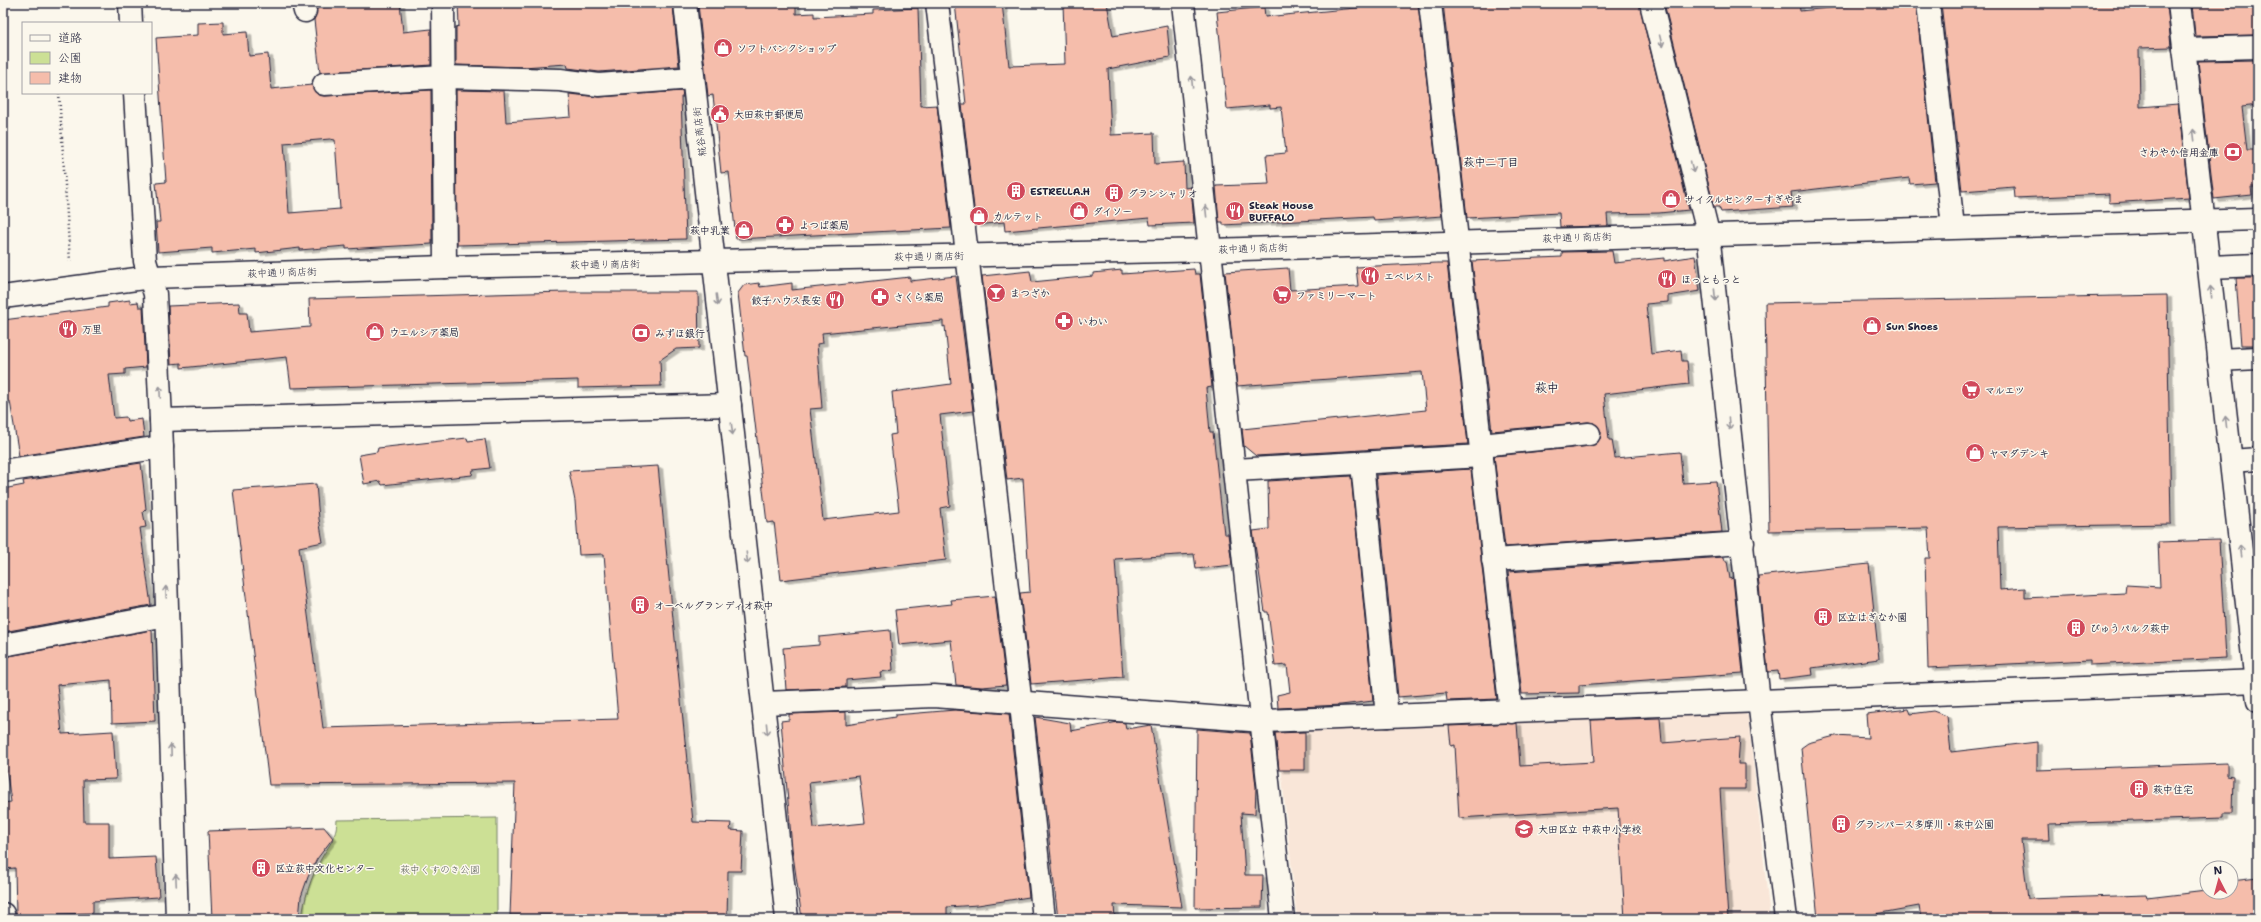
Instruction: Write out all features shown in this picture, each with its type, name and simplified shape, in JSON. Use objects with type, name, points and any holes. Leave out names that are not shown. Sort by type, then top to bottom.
[{"type":"street","points":[[130,3],[131,22]]},
{"type":"street","points":[[443,3],[445,267]]},
{"type":"street","name":"糀谷商店街","points":[[685,3],[711,236],[712,261],[764,703],[787,919]]},
{"type":"street","points":[[937,3],[1020,702],[1044,919]]},
{"type":"street","points":[[1183,3],[1263,722],[1283,919]]},
{"type":"street","points":[[1430,3],[1511,712]]},
{"type":"street","points":[[1652,3],[1708,233],[1743,543],[1759,701],[1786,919]]},
{"type":"street","points":[[1928,3],[1953,227]]},
{"type":"street","points":[[764,703],[934,696],[1263,722],[1759,701],[2257,687],[2251,575],[2230,461],[2179,3]]},
{"type":"street","points":[[2184,49],[2258,47]]},
{"type":"street","points":[[324,84],[444,77],[560,80],[599,85],[693,78]]},
{"type":"street","points":[[135,94],[145,261],[155,294],[162,447],[178,919]]},
{"type":"street","name":"萩中通り商店街","points":[[3,297],[151,277],[445,267],[1210,250],[1708,233],[2258,219]]},
{"type":"street","points":[[2209,267],[2258,265]]},
{"type":"street","points":[[2219,360],[2258,358]]},
{"type":"street","points":[[161,420],[730,405]]},
{"type":"street","points":[[1235,470],[1362,464],[1481,450],[1589,434]]},
{"type":"street","points":[[3,471],[162,447]]},
{"type":"street","points":[[2230,461],[2258,459]]},
{"type":"street","points":[[1362,464],[1387,716]]},
{"type":"street","points":[[1493,560],[1743,543]]},
{"type":"street","points":[[3,645],[167,615]]},
{"type":"street","points":[[3,914],[4,919]]},
{"type":"path","points":[[59,94],[70,266]]},
{"type":"shaded area","name":"大田区立 中萩中小学校","points":[[1742,710],[1748,716],[1770,919],[1297,919],[1278,739],[1285,731]]},
{"type":"green space","name":"萩中くすのき公園","points":[[497,818],[497,919],[302,919],[304,904],[311,881],[317,866],[334,837],[337,820]]},
{"type":"building","points":[[364,3],[400,3],[403,32],[431,29],[431,65],[320,73],[314,20],[317,8]]},
{"type":"building","points":[[458,3],[667,3],[667,6],[673,6],[679,66],[599,72],[568,68],[567,64],[523,67],[456,65],[456,27],[459,26]]},
{"type":"building","points":[[796,3],[796,14],[814,13],[814,17],[873,14],[873,10],[918,8],[921,106],[937,105],[951,228],[736,239],[729,172],[721,173],[713,95],[708,96],[698,4]]},
{"type":"building","points":[[955,3],[1002,3],[1009,66],[1065,64],[1063,3],[1107,3],[1113,36],[1167,26],[1170,57],[1108,69],[1111,135],[1154,133],[1155,164],[1184,162],[1185,188],[1191,187],[1194,223],[1150,225],[1149,218],[1005,231],[1004,222],[976,225],[962,104],[966,104]]},
{"type":"building","points":[[1418,3],[1442,216],[1374,221],[1373,217],[1223,225],[1223,222],[1219,222],[1216,186],[1269,184],[1266,155],[1286,153],[1281,107],[1270,108],[1270,105],[1227,109],[1217,12],[1264,7],[1265,17]]},
{"type":"building","points":[[1443,3],[1639,3],[1689,210],[1659,213],[1607,214],[1608,226],[1560,227],[1559,213],[1467,218]]},
{"type":"building","points":[[1664,3],[1799,3],[1800,11],[1876,3],[1916,3],[1935,182],[1910,184],[1909,178],[1791,192],[1793,207],[1721,212],[1719,207],[1714,207]]},
{"type":"building","points":[[1941,3],[2167,3],[2171,47],[2139,48],[2140,107],[2178,104],[2189,198],[2109,203],[2109,194],[2015,198],[2014,187],[1962,191]]},
{"type":"building","points":[[2192,3],[2227,3],[2228,7],[2258,4],[2258,35],[2195,36]]},
{"type":"building","points":[[223,22],[223,34],[247,32],[249,56],[268,54],[271,89],[312,85],[318,95],[325,96],[431,90],[432,244],[346,249],[346,246],[300,250],[300,248],[256,253],[256,249],[212,253],[212,248],[158,252],[156,222],[160,222],[156,183],[166,182],[156,38],[198,35],[198,23]],"holes":[[[330,139],[335,140],[340,209],[289,213],[284,143]]]},
{"type":"building","points":[[2258,60],[2258,105],[2242,107],[2247,150],[2258,150],[2258,187],[2251,187],[2252,195],[2214,199],[2198,61]]},
{"type":"building","points":[[456,90],[504,91],[506,122],[571,117],[569,94],[600,97],[682,91],[686,239],[457,245]]},
{"type":"building","points":[[1612,251],[1614,263],[1664,258],[1664,261],[1695,256],[1700,291],[1668,296],[1668,302],[1646,304],[1651,354],[1681,350],[1682,361],[1687,361],[1689,384],[1604,394],[1609,440],[1612,440],[1615,458],[1680,452],[1683,483],[1716,481],[1722,532],[1505,547],[1494,456],[1590,446],[1600,439],[1601,432],[1594,423],[1588,422],[1492,431],[1472,261],[1562,257],[1562,252]]},
{"type":"building","points":[[1447,263],[1468,444],[1256,456],[1244,446],[1242,429],[1426,410],[1422,372],[1237,386],[1225,272],[1288,268],[1290,290],[1358,286],[1356,267]]},
{"type":"building","points":[[1194,269],[1195,274],[1200,274],[1212,387],[1206,388],[1210,432],[1213,432],[1224,534],[1228,534],[1232,565],[1196,569],[1194,554],[1115,559],[1123,677],[1031,684],[1020,593],[1030,592],[1023,478],[1007,480],[982,276],[1030,271],[1032,282],[1093,276],[1093,273],[1122,270],[1122,274]]},
{"type":"building","points":[[956,276],[973,411],[940,415],[950,506],[940,508],[946,560],[781,580],[774,522],[767,523],[738,293],[744,285],[759,283],[760,287],[792,283],[792,290],[910,277],[910,281]],"holes":[[[943,321],[943,327],[945,326],[951,384],[892,392],[896,434],[890,435],[899,511],[823,520],[810,409],[822,408],[817,344],[823,343],[822,333]]]},
{"type":"building","points":[[2236,278],[2258,278],[2258,345],[2241,345]]},
{"type":"building","points":[[565,292],[698,292],[699,348],[676,349],[660,360],[661,386],[578,388],[578,380],[291,388],[287,357],[181,368],[181,363],[171,364],[168,306],[239,303],[240,313],[247,313],[249,332],[310,327],[309,299]]},
{"type":"building","points":[[2167,295],[2171,524],[1998,527],[2000,590],[2025,588],[2025,598],[2125,593],[2126,585],[2160,587],[2158,542],[2219,540],[2226,658],[2090,665],[2090,660],[1928,668],[1925,558],[1930,558],[1928,528],[1769,531],[1765,303]]},
{"type":"building","points":[[130,300],[130,303],[138,302],[139,307],[143,307],[146,367],[125,369],[125,374],[109,375],[114,418],[126,417],[127,421],[142,419],[144,437],[19,456],[10,401],[3,402],[3,320],[108,307],[108,303]]},
{"type":"building","points":[[467,438],[468,441],[485,439],[490,468],[473,470],[472,475],[382,485],[380,481],[364,484],[359,455],[377,452],[378,448]]},
{"type":"building","points":[[141,463],[146,509],[143,512],[146,527],[140,528],[151,605],[3,632],[3,489],[24,485],[23,481]]},
{"type":"building","name":"オーベルグランディオ萩中","points":[[658,466],[693,822],[731,823],[730,830],[743,831],[741,871],[728,871],[727,919],[551,919],[551,915],[510,915],[515,783],[269,785],[233,490],[316,484],[319,519],[323,542],[299,547],[323,728],[618,719],[604,554],[579,555],[575,501],[569,471]]},
{"type":"building","points":[[1471,469],[1497,699],[1447,701],[1446,693],[1398,697],[1376,475]]},
{"type":"building","points":[[1351,476],[1373,701],[1341,705],[1278,708],[1277,695],[1290,692],[1287,665],[1275,666],[1268,612],[1265,612],[1253,531],[1269,529],[1268,481]]},
{"type":"building","points":[[1724,557],[1725,561],[1727,561],[1730,579],[1733,578],[1743,673],[1579,685],[1579,693],[1522,694],[1508,572]]},
{"type":"building","name":"区立はぎなか園","points":[[1869,564],[1879,659],[1812,668],[1813,675],[1779,679],[1778,671],[1768,672],[1758,576]]},
{"type":"building","points":[[995,596],[1006,685],[982,687],[956,685],[951,640],[899,645],[895,610],[952,604],[951,600]]},
{"type":"building","points":[[152,630],[155,721],[112,723],[111,680],[57,685],[62,734],[113,731],[116,779],[83,780],[84,822],[109,822],[109,859],[156,857],[159,897],[93,901],[93,913],[16,915],[15,868],[3,869],[3,803],[11,802],[3,747],[3,657]]},
{"type":"building","points":[[890,630],[893,670],[880,672],[881,677],[846,680],[846,687],[786,690],[783,648],[819,645],[819,637]]},
{"type":"building","points":[[1909,709],[1911,714],[1933,711],[1947,716],[1951,752],[2037,742],[2037,770],[2227,763],[2227,775],[2233,776],[2232,814],[2223,814],[2223,818],[2049,824],[2050,840],[2021,840],[2028,899],[2146,895],[2147,898],[2199,892],[2199,900],[2239,900],[2239,880],[2258,878],[2258,917],[2239,919],[1921,919],[1919,906],[1875,914],[1875,919],[1818,919],[1801,748],[1808,743],[1835,736],[1868,738],[1866,714]]},
{"type":"building","points":[[955,710],[1009,714],[1029,897],[978,905],[947,907],[947,919],[802,919],[792,848],[781,721],[789,720],[789,714],[846,712],[846,725],[895,717],[895,715]],"holes":[[[859,776],[865,823],[814,828],[809,782]]]},
{"type":"building","points":[[1035,717],[1070,723],[1071,731],[1118,722],[1125,723],[1126,729],[1151,725],[1182,907],[1114,905],[1115,919],[1058,919]]},
{"type":"building","points":[[1660,718],[1662,743],[1740,737],[1738,764],[1745,764],[1745,789],[1720,789],[1728,919],[1625,919],[1618,808],[1459,818],[1455,745],[1451,746],[1449,726],[1517,723],[1520,766],[1594,762],[1591,720]]},
{"type":"building","points":[[1197,729],[1250,733],[1256,787],[1255,814],[1241,813],[1245,875],[1263,875],[1262,907],[1195,908]]},
{"type":"building","points":[[1305,732],[1305,770],[1279,770],[1275,733]]},
{"type":"building","name":"区立荻中文化センター","points":[[324,827],[333,838],[317,859],[308,877],[301,897],[299,919],[212,919],[208,831]]},
{"type":"place","name":"ソフトバンクショップ","points":[[723,48]]},
{"type":"place","name":"大田萩中郵便局","points":[[720,114]]},
{"type":"place","name":"さわやか信用金庫","points":[[2233,152]]},
{"type":"place","name":"ESTRELLA.H","points":[[1016,191]]},
{"type":"place","name":"グランシャリオ","points":[[1114,193]]},
{"type":"place","name":"サイクルセンターすぎやま","points":[[1671,199]]},
{"type":"place","name":"ダイソー","points":[[1079,211]]},
{"type":"place","name":"Steak House BUFFALO","points":[[1235,211]]},
{"type":"place","name":"カルテット","points":[[979,216]]},
{"type":"place","name":"よつば薬局","points":[[785,225]]},
{"type":"place","name":"萩中乳業","points":[[744,230]]},
{"type":"place","name":"エベレスト","points":[[1370,276]]},
{"type":"place","name":"ほっともっと","points":[[1667,279]]},
{"type":"place","name":"まつざか","points":[[996,293]]},
{"type":"place","name":"ファミリーマート","points":[[1282,295]]},
{"type":"place","name":"さくら薬局","points":[[880,297]]},
{"type":"place","name":"餃子ハウス長安","points":[[835,300]]},
{"type":"place","name":"いわい","points":[[1064,321]]},
{"type":"place","name":"Sun Shoes","points":[[1872,326]]},
{"type":"place","name":"万里","points":[[68,329]]},
{"type":"place","name":"ウエルシア薬局","points":[[375,332]]},
{"type":"place","name":"みずほ銀行","points":[[641,333]]},
{"type":"place","name":"マルエツ","points":[[1971,390]]},
{"type":"place","name":"ヤマダデンキ","points":[[1975,453]]},
{"type":"place","name":"オーベルグランディオ萩中","points":[[640,605]]},
{"type":"place","name":"区立はぎなか園","points":[[1823,617]]},
{"type":"place","name":"びゅうパルク萩中","points":[[2076,628]]},
{"type":"place","name":"萩中住宅","points":[[2139,789]]},
{"type":"place","name":"グランパース多摩川・萩中公園","points":[[1841,824]]},
{"type":"place","name":"大田区立 中萩中小学校","points":[[1524,829]]},
{"type":"place","name":"区立荻中文化センター","points":[[261,868]]},
{"type":"district","name":"萩中二丁目","points":[[1491,162]]},
{"type":"district","name":"萩中","points":[[1547,388]]}]
